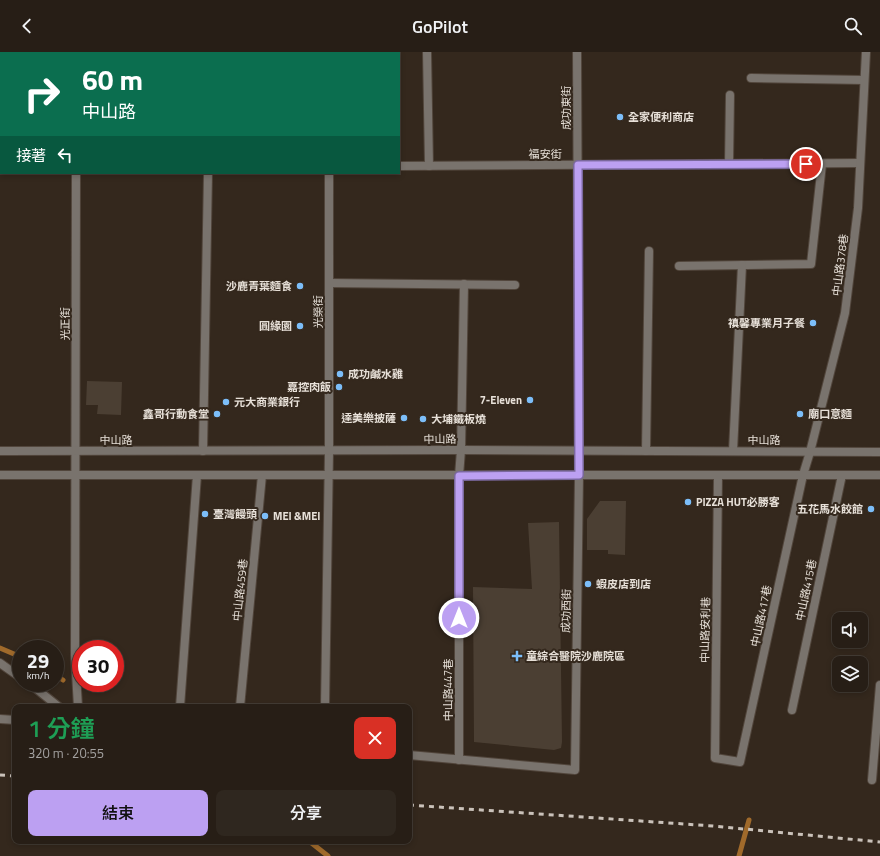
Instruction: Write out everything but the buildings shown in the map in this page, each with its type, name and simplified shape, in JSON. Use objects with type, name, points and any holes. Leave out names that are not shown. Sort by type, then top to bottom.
[{"type":"street","points":[[427,52],[429,166]]},
{"type":"street","name":"成功東街","points":[[577,52],[579,475]]},
{"type":"street","name":"中山路378巷","points":[[803,475],[845,313],[858,208],[866,52]]},
{"type":"street","points":[[751,78],[864,80]]},
{"type":"street","points":[[729,164],[730,95]]},
{"type":"street","name":"福安街","points":[[400,166],[860,163]]},
{"type":"street","points":[[679,266],[811,264],[822,164]]},
{"type":"street","name":"光正街","points":[[76,174],[77,451],[75,655],[78,704]]},
{"type":"street","points":[[203,451],[208,174]]},
{"type":"street","name":"光榮街","points":[[326,704],[329,475],[328,174]]},
{"type":"street","points":[[646,452],[649,251]]},
{"type":"street","points":[[733,452],[742,265]]},
{"type":"street","points":[[329,283],[515,285]]},
{"type":"street","name":"中山路447巷","points":[[459,760],[459,476],[461,450],[464,284]]},
{"type":"street","name":"中山路","points":[[0,451],[461,450],[579,452],[880,452]]},
{"type":"street","points":[[180,704],[197,475]]},
{"type":"street","name":"中山路459巷","points":[[240,704],[262,475]]},
{"type":"street","name":"成功西街","points":[[459,760],[575,770],[579,475]]},
{"type":"street","name":"中山路安利巷","points":[[718,475],[715,758],[740,762]]},
{"type":"street","name":"中山路417巷","points":[[740,762],[803,475]]},
{"type":"street","name":"中山路415巷","points":[[792,710],[842,475]]},
{"type":"street","points":[[0,476],[880,475]]},
{"type":"street","points":[[0,663],[12,672]]},
{"type":"street","points":[[872,780],[878,739],[880,685]]},
{"type":"street","points":[[41,692],[56,704]]},
{"type":"street","points":[[0,719],[12,720]]},
{"type":"street","points":[[412,755],[459,760]]},
{"type":"waterway","points":[[0,648],[12,653]]},
{"type":"waterway","points":[[739,856],[749,820]]},
{"type":"waterway","points":[[313,844],[328,856]]},
{"type":"railway","points":[[0,775],[12,776]]},
{"type":"railway","points":[[412,805],[713,826],[880,842]]},
{"type":"place","name":"全家便利商店","points":[[620,117]]},
{"type":"place","name":"沙鹿青葉麵食","points":[[300,286]]},
{"type":"place","name":"禛馨專業月子餐","points":[[813,323]]},
{"type":"place","name":"圓緣園","points":[[300,326]]},
{"type":"place","name":"成功鹹水雞","points":[[340,374]]},
{"type":"place","name":"嘉控肉飯","points":[[339,387]]},
{"type":"place","name":"7-Eleven","points":[[530,400]]},
{"type":"place","name":"元大商業銀行","points":[[226,402]]},
{"type":"place","name":"鑫哥行動食堂","points":[[217,414]]},
{"type":"place","name":"廟口意麵","points":[[800,414]]},
{"type":"place","name":"達美樂披薩","points":[[404,418]]},
{"type":"place","name":"大埔鐵板燒","points":[[423,419]]},
{"type":"place","name":"PIZZA HUT必勝客","points":[[688,502]]},
{"type":"place","name":"五花馬水餃館","points":[[871,509]]},
{"type":"place","name":"臺灣饅頭","points":[[205,514]]},
{"type":"place","name":"MEI &MEI","points":[[265,516]]},
{"type":"place","name":"蝦皮店到店","points":[[588,584]]},
{"type":"place","name":"童綜合醫院沙鹿院區","points":[[517,656]]},
{"type":"route","points":[[459,618],[459,476],[579,475],[578,165],[806,164]]}]
